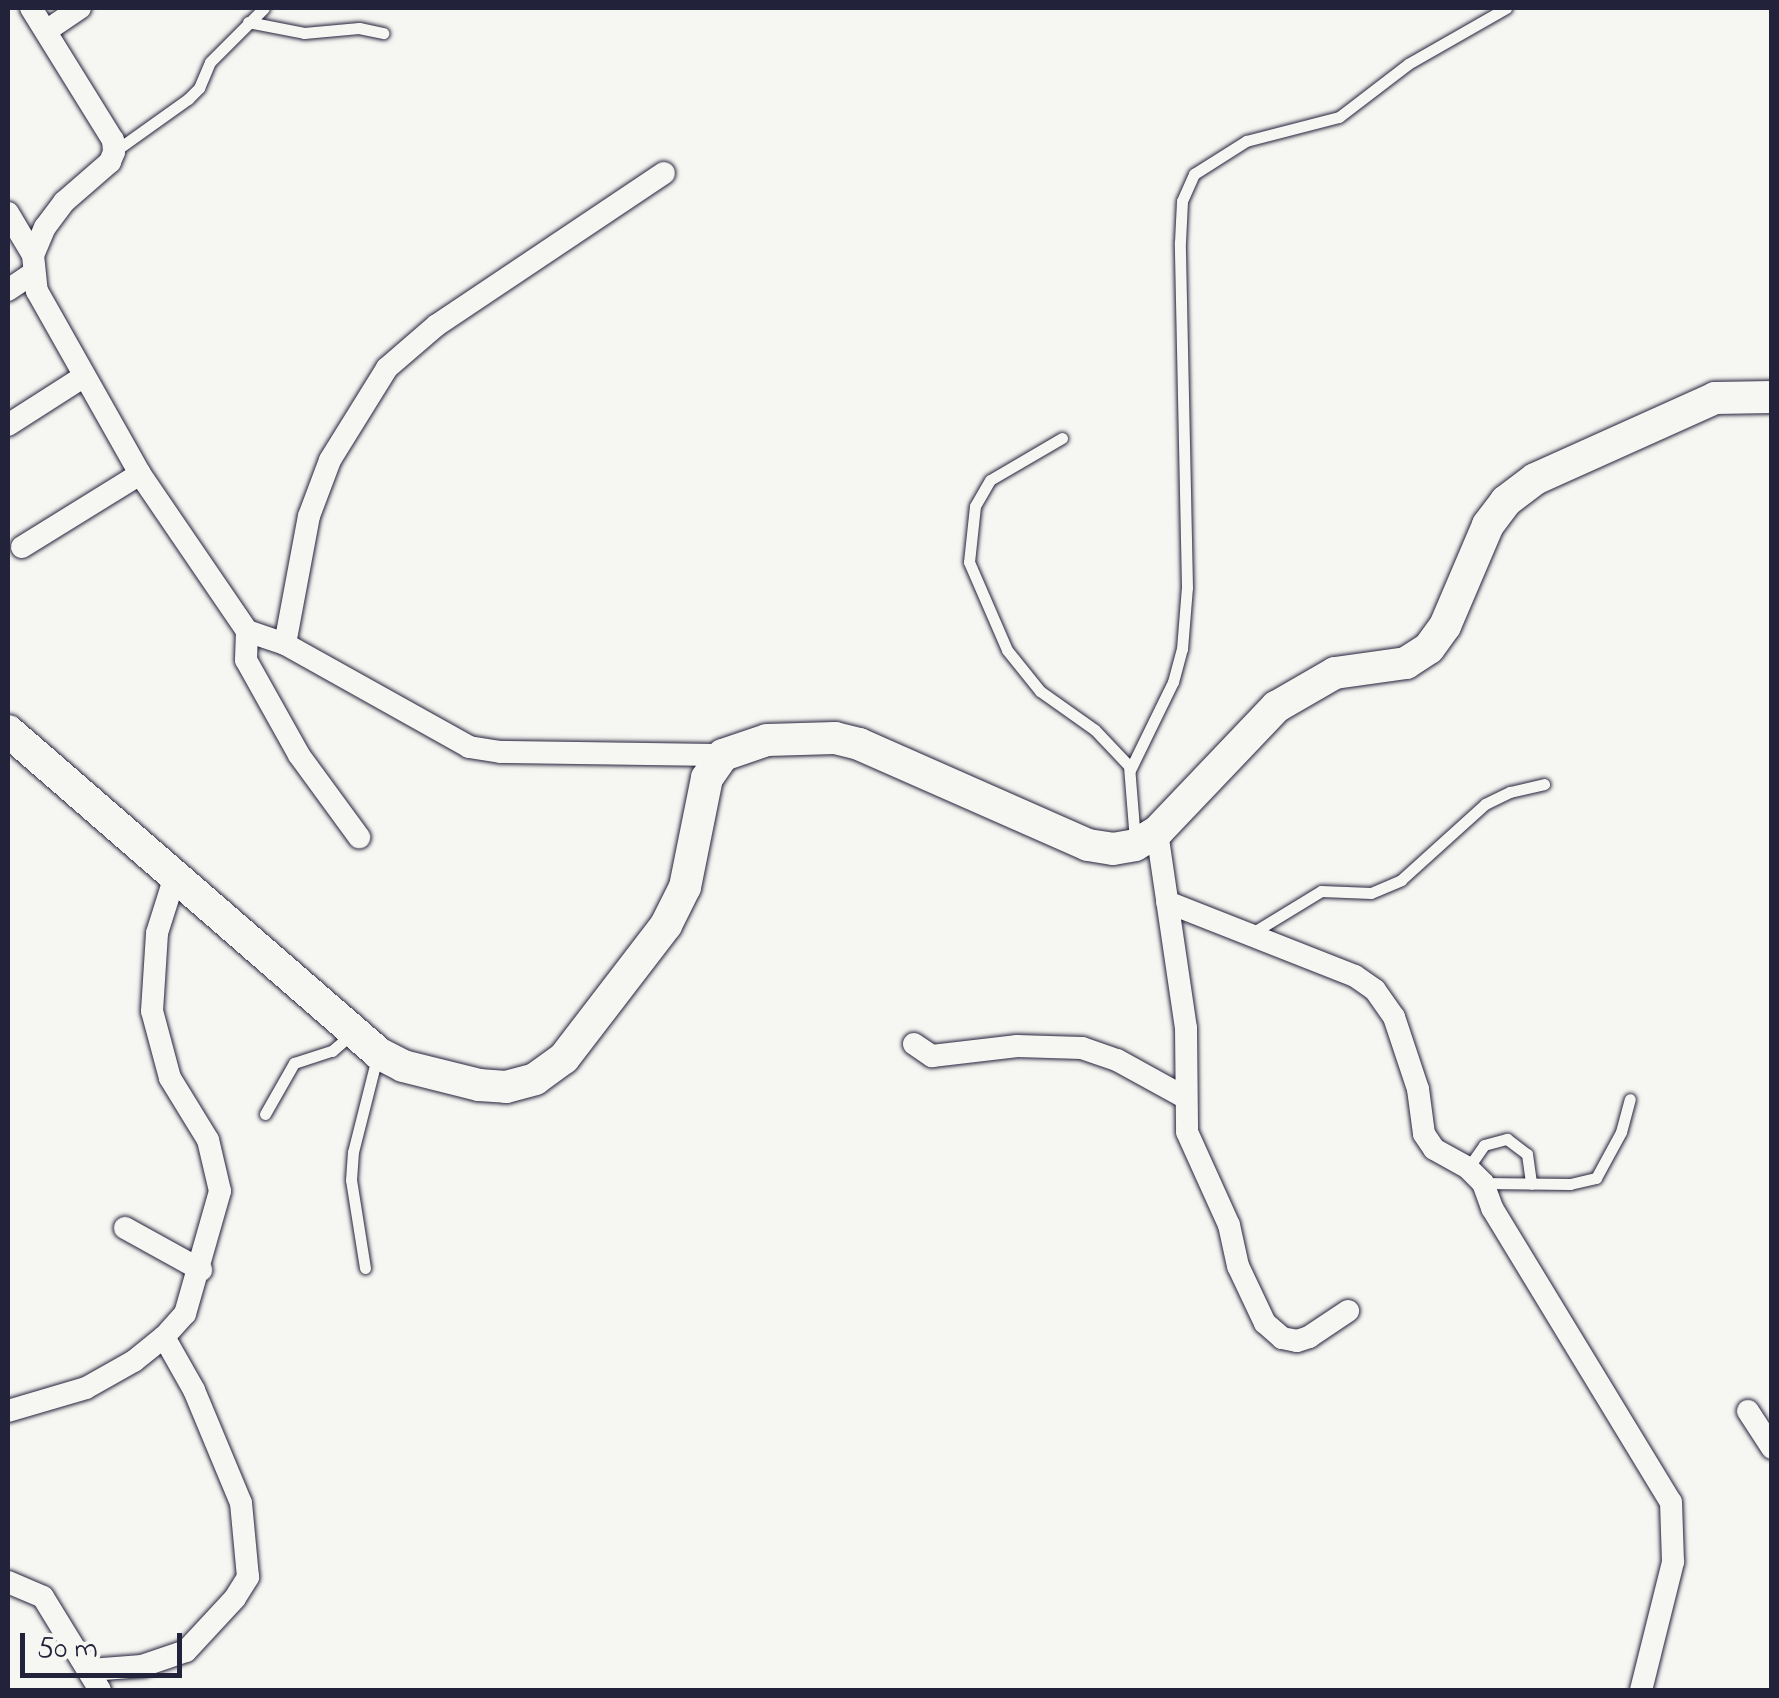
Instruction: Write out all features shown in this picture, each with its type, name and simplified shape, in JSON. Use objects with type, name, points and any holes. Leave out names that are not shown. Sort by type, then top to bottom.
[{"type":"street","points":[[8,290],[32,264],[64,202],[110,162],[114,152],[114,140],[32,8]]},
{"type":"street","points":[[46,31],[80,8]]},
{"type":"street","points":[[285,644],[309,516],[330,460],[386,368],[437,325],[664,173]]},
{"type":"street","points":[[8,213],[83,377],[140,474],[247,631],[246,660],[299,755],[359,837]]},
{"type":"street","points":[[8,426],[83,377]]},
{"type":"street","points":[[247,631],[285,644],[469,747],[501,752],[722,755],[767,740],[834,738],[860,744],[1088,845],[1114,849],[1146,838],[1276,707],[1335,673],[1406,663],[1429,648],[1446,626],[1488,525],[1506,500],[1534,479],[1715,398],[1772,396]]},
{"type":"street","points":[[22,547],[140,474]]},
{"type":"street","points":[[8,731],[78,796],[176,874],[366,1043],[403,1066],[479,1085],[506,1087],[535,1079],[564,1058],[666,925],[685,887],[708,778],[722,755]]},
{"type":"street","points":[[1146,838],[1167,902],[1186,1028],[1188,1132],[1199,1167],[1229,1225],[1238,1266],[1264,1323],[1282,1338],[1297,1341],[1348,1311]]},
{"type":"street","points":[[8,1411],[86,1388],[134,1361],[185,1314],[201,1270],[220,1191],[208,1140],[170,1078],[152,1011],[157,933],[176,874]]},
{"type":"street","points":[[1167,902],[1354,976],[1376,990],[1394,1017],[1418,1088],[1424,1134],[1434,1149],[1476,1176],[1671,1502],[1673,1562],[1640,1690]]},
{"type":"street","points":[[914,1044],[932,1056],[1016,1046],[1082,1048],[1118,1060],[1186,1098]]},
{"type":"street","points":[[125,1228],[201,1270]]},
{"type":"street","points":[[8,1582],[44,1597],[95,1680],[186,1650],[235,1598],[248,1577],[241,1503],[194,1390],[164,1337]]},
{"type":"street","points":[[1748,1411],[1772,1448]]},
{"type":"lane","points":[[114,152],[200,88],[210,62],[264,8]]},
{"type":"lane","points":[[1130,770],[1172,682],[1182,648],[1187,587],[1180,242],[1182,201],[1194,174],[1246,141],[1339,117],[1408,64],[1506,8]]},
{"type":"lane","points":[[248,22],[304,33],[359,28],[384,32]]},
{"type":"lane","points":[[1062,438],[990,480],[975,506],[970,562],[1006,650],[1040,691],[1106,740],[1130,770],[1146,838]]},
{"type":"lane","points":[[1249,934],[1321,891],[1372,892],[1401,880],[1485,804],[1510,792],[1544,784]]},
{"type":"lane","points":[[265,1114],[294,1063],[366,1043],[352,1180],[365,1268]]},
{"type":"lane","points":[[1531,1184],[1528,1154],[1506,1139],[1484,1145],[1476,1176],[1531,1184],[1570,1184],[1596,1178],[1621,1132],[1630,1099]]}]
